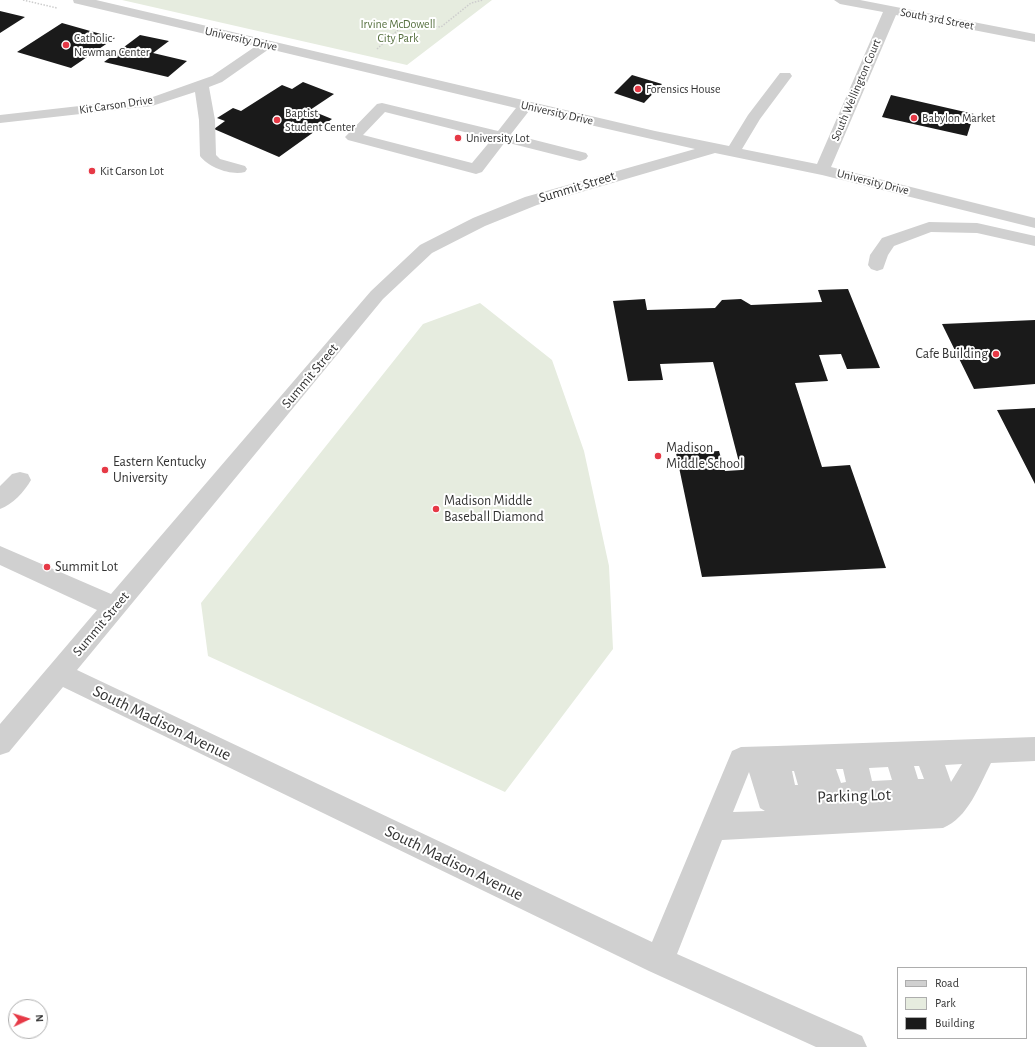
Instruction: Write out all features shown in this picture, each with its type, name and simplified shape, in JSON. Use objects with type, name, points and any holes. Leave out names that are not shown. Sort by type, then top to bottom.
[{"type":"street","name":"University Drive","points":[[79,0],[526,105],[733,152],[822,170],[1035,223]]},
{"type":"street","name":"South 3rd Street","points":[[840,0],[871,3],[891,10],[1035,38]]},
{"type":"street","name":"South Wellington Court","points":[[822,170],[891,10]]},
{"type":"street","name":"Kit Carson Drive","points":[[0,119],[152,102],[216,79],[266,44]]},
{"type":"street","points":[[733,152],[753,118],[785,76]]},
{"type":"street","points":[[201,85],[207,120],[208,156],[214,162],[239,169]]},
{"type":"street","points":[[526,105],[502,137],[476,169],[353,137],[382,107],[502,137],[580,156]]},
{"type":"street","name":"Summit Street","points":[[0,743],[377,296],[414,258],[456,232],[531,201],[715,148]]},
{"type":"street","points":[[877,265],[879,255],[888,242],[929,227],[976,228],[1035,241]]},
{"type":"street","points":[[0,500],[20,480]]},
{"type":"street","points":[[0,555],[115,607]]},
{"type":"street","name":"South Madison Avenue","points":[[59,673],[659,961],[851,1047]]},
{"type":"street","points":[[659,961],[741,760],[1035,749]]},
{"type":"street","points":[[714,826],[944,815],[952,807],[984,751]]},
{"type":"street","points":[[844,756],[854,796]]},
{"type":"street","points":[[844,756],[854,796]]},
{"type":"street","points":[[844,756],[941,791],[769,799],[844,756]]},
{"type":"path","points":[[377,49],[398,30],[429,26],[441,27],[470,3],[483,0]]},
{"type":"green space","name":"Irvine McDowell City Park","points":[[122,0],[492,0],[407,65]]},
{"type":"green space","name":"Madison Middle Baseball Diamond","points":[[480,303],[552,360],[584,451],[609,566],[613,649],[505,792],[208,656],[201,603],[423,324]]},
{"type":"building","points":[[0,11],[25,17],[0,33]]},
{"type":"building","name":"Catholic Newman Center","points":[[62,23],[115,38],[71,68],[17,52]]},
{"type":"building","points":[[140,35],[169,41],[153,53],[187,61],[168,77],[104,62]]},
{"type":"building","name":"Forensics House","points":[[632,75],[662,84],[644,103],[614,93]]},
{"type":"building","name":"Baptist Student Center","points":[[303,82],[334,94],[310,110],[332,119],[279,157],[214,129],[225,121],[217,118],[233,108],[241,111],[282,85],[292,89]]},
{"type":"building","points":[[891,95],[974,114],[967,136],[882,117]]},
{"type":"building","points":[[848,289],[880,368],[847,369],[841,354],[819,355],[828,381],[795,383],[822,467],[850,465],[886,568],[702,577],[676,453],[719,451],[725,471],[741,470],[713,362],[660,364],[663,380],[628,381],[613,301],[645,299],[647,310],[715,308],[722,300],[741,299],[751,305],[822,302],[818,290]]},
{"type":"building","name":"Cafe Building","points":[[1035,320],[1035,384],[974,389],[942,324]]},
{"type":"building","points":[[1035,408],[1035,484],[997,410]]},
{"type":"place","name":"Catholic Newman Center","points":[[66,45]]},
{"type":"place","name":"Forensics House","points":[[638,89]]},
{"type":"place","name":"Babylon Market","points":[[914,118]]},
{"type":"place","name":"Baptist Student Center","points":[[277,120]]},
{"type":"place","name":"University Lot","points":[[458,138]]},
{"type":"place","name":"Kit Carson Lot","points":[[92,171]]},
{"type":"place","name":"Cafe Building","points":[[996,354]]},
{"type":"place","name":"Madison Middle School","points":[[658,456]]},
{"type":"place","name":"Eastern Kentucky University","points":[[105,470]]},
{"type":"place","name":"Madison Middle Baseball Diamond","points":[[436,509]]},
{"type":"place","name":"Summit Lot","points":[[47,567]]}]
